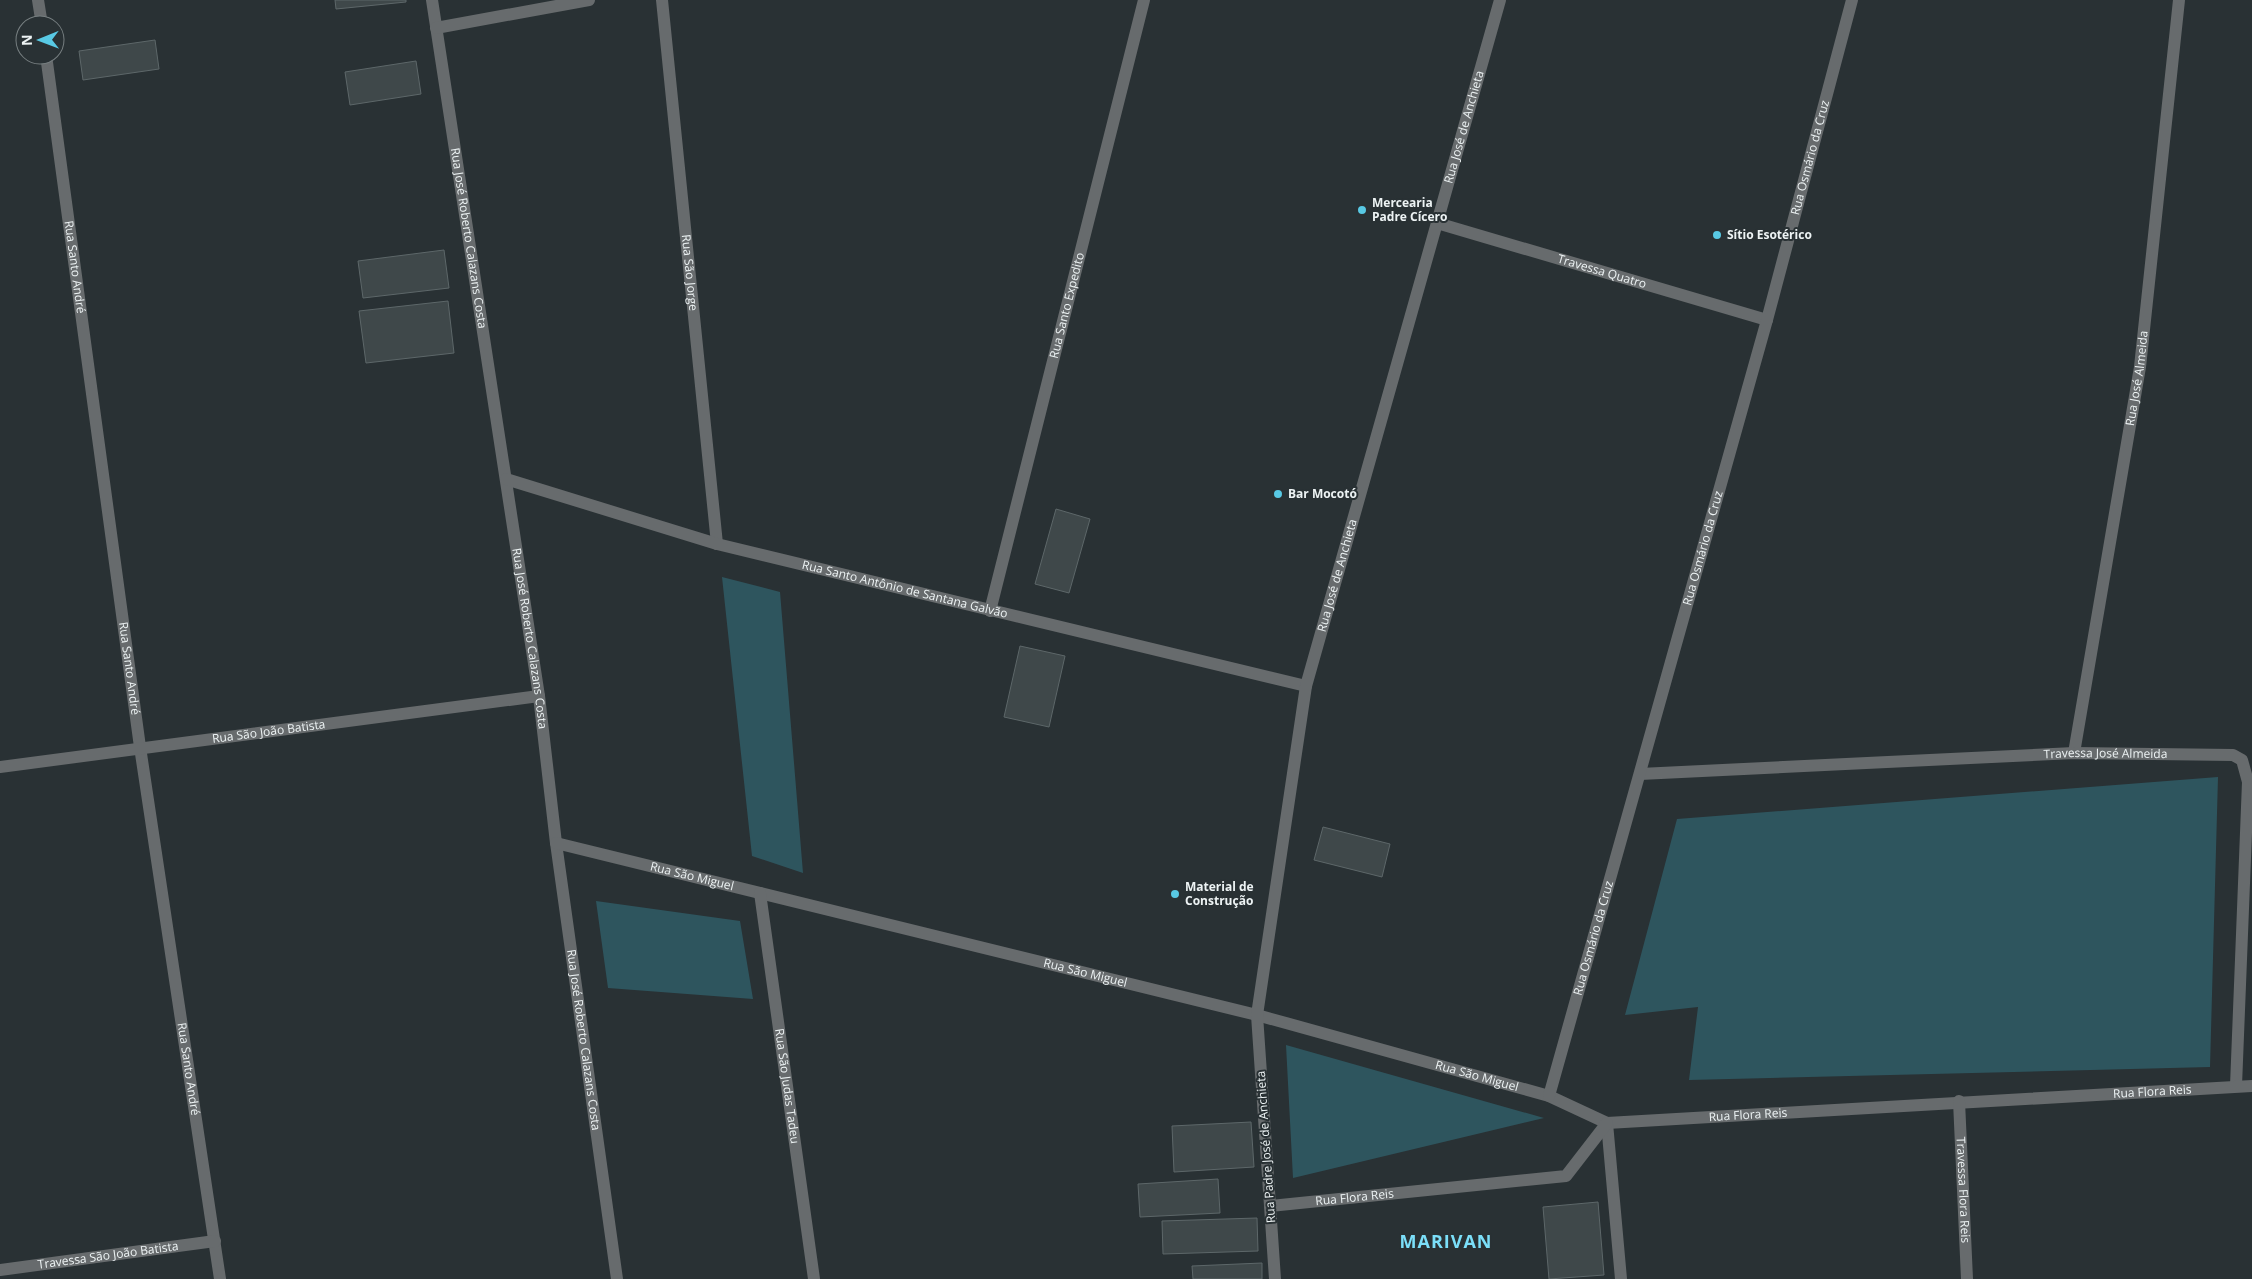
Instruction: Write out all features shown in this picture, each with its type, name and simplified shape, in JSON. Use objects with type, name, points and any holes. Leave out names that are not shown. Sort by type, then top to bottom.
[{"type":"street","points":[[38,0],[40,15]]},
{"type":"street","name":"Rua José Roberto Calazans Costa","points":[[432,0],[539,696],[556,843],[617,1279]]},
{"type":"street","points":[[436,28],[590,0]]},
{"type":"street","name":"Rua São Jorge","points":[[662,0],[717,544]]},
{"type":"street","name":"Rua Santo Expedito","points":[[990,611],[1144,0]]},
{"type":"street","name":"Rua José de Anchieta","points":[[1257,1015],[1306,686],[1500,0]]},
{"type":"street","name":"Rua Osmário da Cruz","points":[[1549,1096],[1767,320],[1852,0]]},
{"type":"street","name":"Rua José Almeida","points":[[2074,753],[2140,367],[2179,0]]},
{"type":"street","name":"Rua Santo André","points":[[47,65],[140,747],[220,1279]]},
{"type":"street","name":"Travessa Quatro","points":[[1437,223],[1767,320]]},
{"type":"street","name":"Rua Santo Antônio de Santana Galvão","points":[[506,479],[717,544],[1306,686]]},
{"type":"street","name":"Rua São João Batista","points":[[0,767],[140,747],[539,696]]},
{"type":"street","name":"Travessa José Almeida","points":[[1640,774],[2074,753],[2225,754],[2242,760],[2248,782],[2236,1086]]},
{"type":"street","name":"Rua São Miguel","points":[[556,843],[1257,1015],[1549,1096],[1607,1123]]},
{"type":"street","name":"Rua São Judas Tadeu","points":[[760,893],[814,1279]]},
{"type":"street","name":"Rua Padre José de Anchieta","points":[[1257,1015],[1275,1279]]},
{"type":"street","name":"Rua Flora Reis","points":[[1270,1206],[1566,1176],[1607,1123],[1959,1101],[2252,1086]]},
{"type":"street","name":"Travessa Flora Reis","points":[[1959,1101],[1967,1279]]},
{"type":"street","points":[[1607,1123],[1620,1279]]},
{"type":"street","name":"Travessa São João Batista","points":[[0,1270],[215,1241]]},
{"type":"shaded area","points":[[722,577],[780,592],[803,873],[752,856]]},
{"type":"shaded area","points":[[2218,777],[2210,1067],[1689,1080],[1698,1007],[1625,1015],[1677,819]]},
{"type":"shaded area","points":[[596,901],[740,921],[753,999],[608,988]]},
{"type":"shaded area","points":[[1286,1045],[1544,1118],[1293,1178]]},
{"type":"building","points":[[335,0],[406,0],[406,2],[336,9]]},
{"type":"building","points":[[155,40],[159,69],[83,80],[79,51]]},
{"type":"building","points":[[416,61],[421,94],[350,105],[345,72]]},
{"type":"building","points":[[444,250],[449,288],[363,298],[358,261]]},
{"type":"building","points":[[448,301],[454,353],[366,363],[359,311]]},
{"type":"building","points":[[1056,509],[1090,519],[1069,593],[1035,584]]},
{"type":"building","points":[[1020,646],[1065,656],[1049,727],[1004,717]]},
{"type":"building","points":[[1323,827],[1390,844],[1382,877],[1314,860]]},
{"type":"building","points":[[1251,1122],[1254,1167],[1174,1172],[1172,1126]]},
{"type":"building","points":[[1218,1179],[1220,1213],[1140,1217],[1138,1184]]},
{"type":"building","points":[[1598,1202],[1604,1275],[1549,1279],[1543,1207]]},
{"type":"building","points":[[1257,1218],[1258,1251],[1163,1254],[1162,1221]]},
{"type":"building","points":[[1262,1263],[1262,1279],[1193,1279],[1192,1266]]},
{"type":"place","name":"Mercearia Padre Cícero","points":[[1362,210]]},
{"type":"place","name":"Sítio Esotérico","points":[[1717,235]]},
{"type":"place","name":"Bar Mocotó","points":[[1278,494]]},
{"type":"place","name":"Material de Construção","points":[[1175,894]]},
{"type":"district","name":"MARIVAN","points":[[1446,1242]]}]
